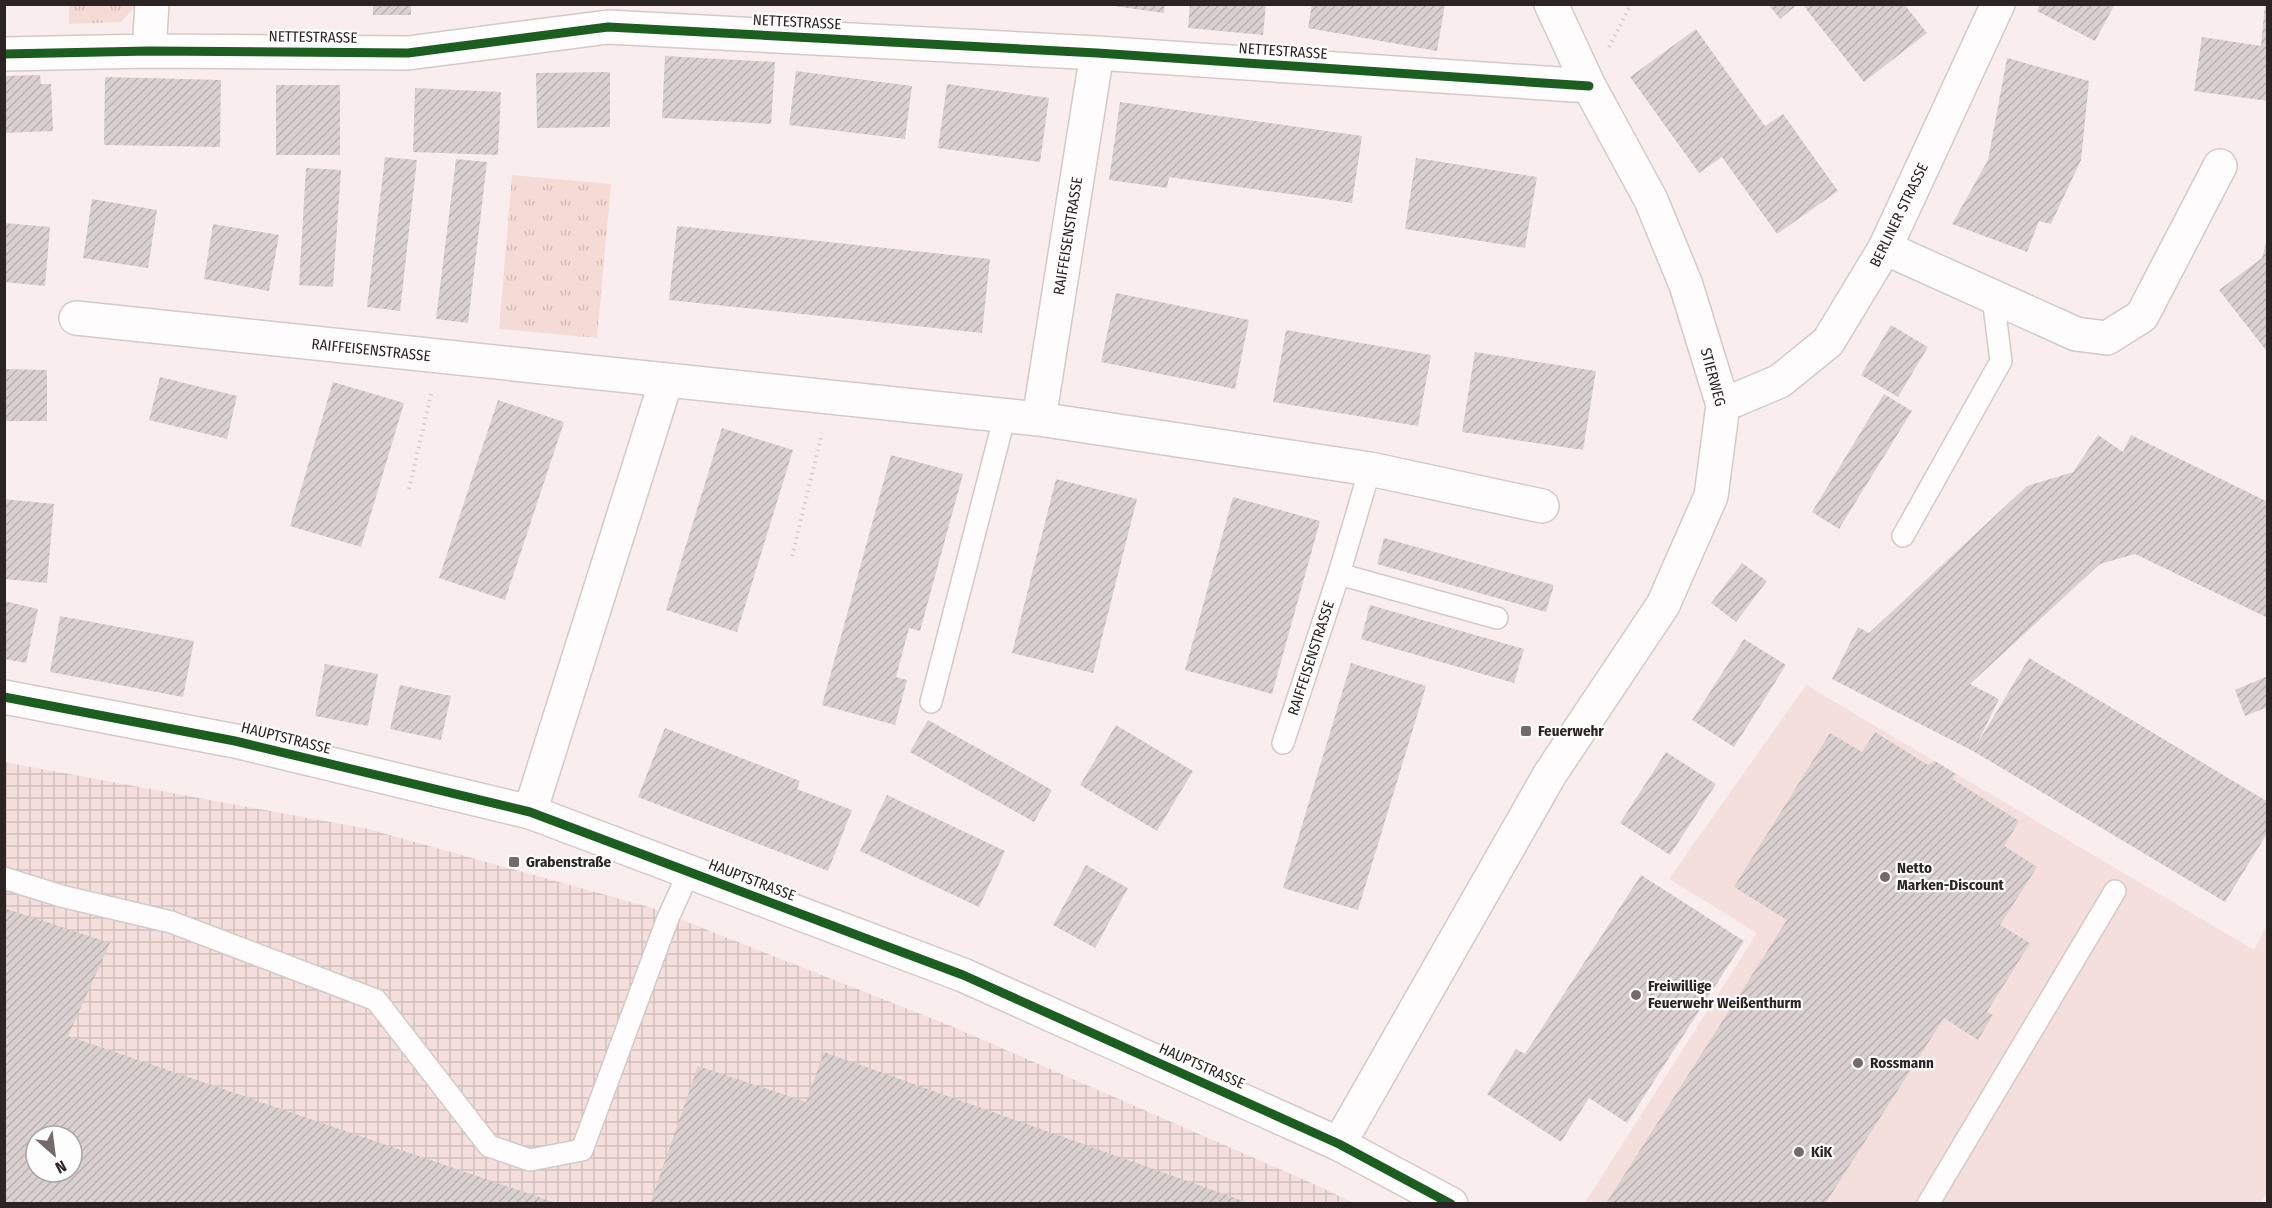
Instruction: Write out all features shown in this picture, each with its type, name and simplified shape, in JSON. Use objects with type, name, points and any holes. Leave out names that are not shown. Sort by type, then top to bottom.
[{"type":"street","points":[[149,51],[152,4]]},
{"type":"street","name":"STIERWEG","points":[[1339,1144],[1550,774],[1663,605],[1711,496],[1723,405],[1686,285],[1656,211],[1589,86],[1551,4]]},
{"type":"street","name":"BERLINER STRASSE","points":[[1723,405],[1780,381],[1827,342],[1885,248],[1998,4]]},
{"type":"street","name":"NETTESTRASSE","points":[[4,54],[149,51],[408,53],[609,16],[1097,53],[1589,86]]},
{"type":"street","name":"RAIFFEISENSTRASSE","points":[[1039,419],[1097,53]]},
{"type":"street","points":[[1885,248],[2076,334],[2107,338],[2142,316],[2220,166]]},
{"type":"street","name":"RAIFFEISENSTRASSE","points":[[76,318],[1039,419],[1370,469],[1542,506]]},
{"type":"street","points":[[530,812],[666,381]]},
{"type":"street","name":"HAUPTSTRASSE","points":[[4,697],[235,741],[530,812],[963,975],[1339,1144],[1451,1203]]},
{"type":"lane","points":[[1903,536],[2001,361],[1993,298]]},
{"type":"lane","points":[[931,702],[1005,415]]},
{"type":"lane","name":"RAIFFEISENSTRASSE","points":[[1282,743],[1339,574],[1370,469]]},
{"type":"lane","points":[[1339,574],[1497,618]]},
{"type":"lane","points":[[4,878],[61,896],[171,922],[376,1000],[489,1146],[530,1160],[582,1150],[668,918],[689,872]]},
{"type":"lane","points":[[1928,1203],[2115,891]]},
{"type":"path","points":[[409,489],[440,357]]},
{"type":"path","points":[[792,556],[831,398]]},
{"type":"shaded area","points":[[1806,685],[2254,950],[2267,925],[2268,1191],[2261,1203],[1584,1204],[1757,933],[1669,879]]},
{"type":"shaded area","points":[[4,762],[368,829],[649,907],[951,1026],[1353,1203],[5,1203]]},
{"type":"green space","points":[[69,5],[137,5],[121,22],[69,24]]},
{"type":"green space","points":[[512,175],[611,184],[597,338],[499,329]]},
{"type":"building","points":[[373,4],[411,4],[411,15],[373,15]]},
{"type":"building","points":[[1099,4],[1165,4],[1164,13]]},
{"type":"building","points":[[1190,4],[1266,4],[1263,35],[1188,28]]},
{"type":"building","points":[[1312,4],[1445,4],[1437,51],[1308,28]]},
{"type":"building","points":[[1768,4],[1798,4],[1780,19]]},
{"type":"building","points":[[1802,4],[1904,4],[1927,33],[1864,82]]},
{"type":"building","points":[[2040,4],[2115,4],[2095,41],[2037,11]]},
{"type":"building","points":[[2265,4],[2268,4],[2268,101],[2194,91],[2202,37],[2261,46]]},
{"type":"building","points":[[1696,29],[1765,126],[1783,114],[1838,191],[1777,234],[1722,157],[1699,173],[1630,77]]},
{"type":"building","points":[[665,56],[775,62],[771,124],[662,118]]},
{"type":"building","points":[[2007,58],[2089,81],[2081,160],[2051,224],[2039,221],[2027,252],[1952,224],[1988,160]]},
{"type":"building","points":[[796,71],[912,86],[905,139],[789,125]]},
{"type":"building","points":[[610,72],[610,127],[537,128],[536,73]]},
{"type":"building","points":[[40,75],[41,84],[51,84],[53,131],[4,133],[4,76]]},
{"type":"building","points":[[105,77],[221,80],[220,147],[104,145]]},
{"type":"building","points":[[947,84],[1049,98],[1040,162],[938,148]]},
{"type":"building","points":[[276,85],[340,85],[340,155],[276,155]]},
{"type":"building","points":[[415,88],[501,92],[498,155],[413,152]]},
{"type":"building","points":[[1120,102],[1362,136],[1352,203],[1169,177],[1167,188],[1109,180]]},
{"type":"building","points":[[385,157],[417,160],[400,311],[367,307]]},
{"type":"building","points":[[1416,158],[1537,177],[1525,248],[1405,229]]},
{"type":"building","points":[[456,159],[487,162],[468,323],[436,319]]},
{"type":"building","points":[[306,168],[341,170],[333,287],[299,285]]},
{"type":"building","points":[[92,199],[157,210],[148,268],[83,258]]},
{"type":"building","points":[[4,223],[50,227],[45,286],[4,282]]},
{"type":"building","points":[[213,224],[279,235],[269,291],[204,279]]},
{"type":"building","points":[[677,226],[990,259],[982,333],[669,300]]},
{"type":"building","points":[[2267,239],[2268,353],[2219,290],[2262,258]]},
{"type":"building","points":[[1116,293],[1249,320],[1235,389],[1101,362]]},
{"type":"building","points":[[1891,325],[1928,347],[1898,397],[1861,375]]},
{"type":"building","points":[[1286,330],[1431,355],[1418,426],[1273,402]]},
{"type":"building","points":[[1475,352],[1596,371],[1583,450],[1462,432]]},
{"type":"building","points":[[4,369],[47,370],[47,421],[4,421]]},
{"type":"building","points":[[160,377],[237,396],[227,439],[149,420]]},
{"type":"building","points":[[333,382],[404,403],[361,547],[290,526]]},
{"type":"building","points":[[1884,394],[1912,411],[1839,529],[1812,512]]},
{"type":"building","points":[[498,400],[564,422],[505,600],[439,578]]},
{"type":"building","points":[[722,428],[793,450],[737,632],[666,610]]},
{"type":"building","points":[[2098,435],[2123,452],[2131,435],[2268,502],[2268,618],[2135,554],[2100,564],[1970,684],[1999,699],[1976,746],[2029,658],[2268,802],[2268,832],[2225,902],[1973,751],[1832,679],[1858,627],[1869,633],[2027,486],[2073,472]]},
{"type":"building","points":[[891,455],[963,474],[920,631],[909,628],[896,677],[907,680],[895,725],[822,705]]},
{"type":"building","points":[[1056,479],[1137,499],[1093,673],[1012,653]]},
{"type":"building","points":[[1233,497],[1320,521],[1272,694],[1185,670]]},
{"type":"building","points":[[4,499],[54,504],[47,583],[4,579]]},
{"type":"building","points":[[1384,538],[1554,585],[1546,612],[1377,564]]},
{"type":"building","points":[[1742,563],[1767,581],[1736,622],[1711,603]]},
{"type":"building","points":[[4,601],[38,609],[26,663],[4,659]]},
{"type":"building","points":[[1370,605],[1524,649],[1514,683],[1361,639]]},
{"type":"building","points":[[60,616],[194,641],[183,697],[50,672]]},
{"type":"building","points":[[1744,639],[1786,665],[1734,747],[1692,720]]},
{"type":"building","points":[[1351,663],[1426,686],[1358,910],[1283,888]]},
{"type":"building","points":[[325,664],[378,674],[368,726],[315,716]]},
{"type":"building","points":[[2268,676],[2268,707],[2245,716],[2235,690]]},
{"type":"building","points":[[400,685],[451,696],[441,740],[390,729]]},
{"type":"building","points":[[928,720],[1052,790],[1034,822],[910,752]]},
{"type":"building","points":[[1116,725],[1193,771],[1157,831],[1080,785]]},
{"type":"building","points":[[665,728],[800,781],[797,789],[852,810],[828,871],[638,797]]},
{"type":"building","points":[[1875,732],[1928,765],[1935,761],[1956,774],[1952,779],[2019,821],[2004,846],[2037,867],[2000,925],[2030,943],[1987,1012],[1993,1015],[1978,1040],[1944,1018],[1825,1204],[1609,1204],[1607,1202],[1787,920],[1734,887],[1830,733],[1862,752]]},
{"type":"building","points":[[1666,752],[1716,784],[1670,855],[1620,823]]},
{"type":"building","points":[[887,795],[1005,851],[979,907],[860,851]]},
{"type":"building","points":[[1086,865],[1128,888],[1095,948],[1053,925]]},
{"type":"building","name":"Freiwillige Feuerwehr Weißenthurm","points":[[1641,875],[1744,941],[1627,1123],[1589,1098],[1561,1142],[1487,1094],[1516,1049],[1525,1054]]},
{"type":"building","points":[[4,908],[110,943],[68,1036],[559,1204],[4,1204]]},
{"type":"building","points":[[824,1052],[1249,1204],[650,1204],[698,1066],[806,1102]]},
{"type":"cycle path","points":[[4,54],[149,51],[408,53],[608,27],[1097,53],[1589,86]]},
{"type":"cycle path","points":[[4,697],[235,741],[530,812],[963,975],[1339,1144],[1451,1204]]},
{"type":"place","name":"Feuerwehr","points":[[1526,731]]},
{"type":"place","name":"Grabenstraße","points":[[514,862]]},
{"type":"place","name":"Netto Marken-Discount","points":[[1885,877]]},
{"type":"place","name":"Freiwillige Feuerwehr Weißenthurm","points":[[1636,995]]},
{"type":"place","name":"Rossmann","points":[[1858,1063]]},
{"type":"place","name":"KiK","points":[[1799,1152]]}]
